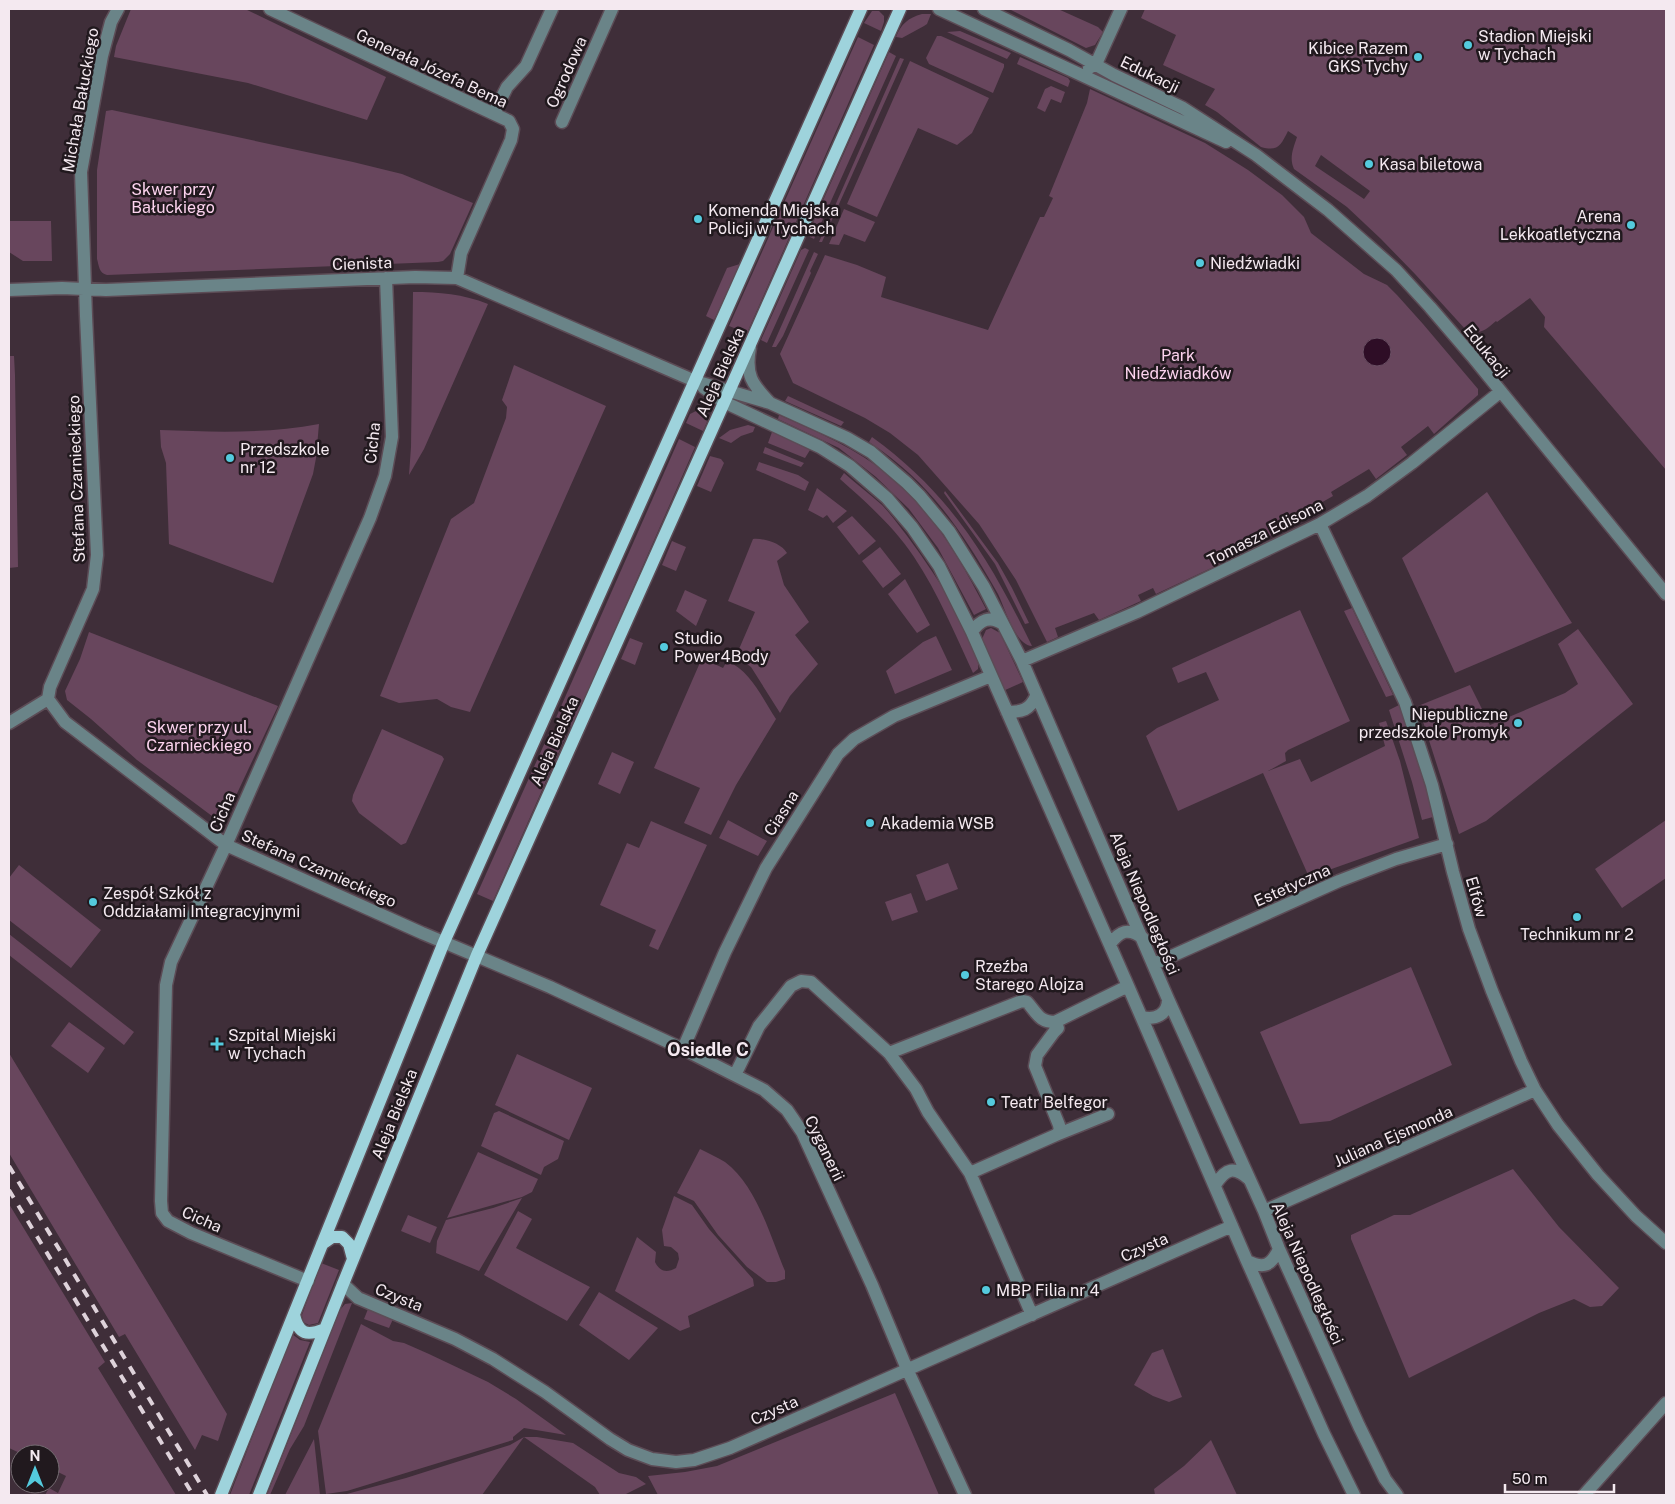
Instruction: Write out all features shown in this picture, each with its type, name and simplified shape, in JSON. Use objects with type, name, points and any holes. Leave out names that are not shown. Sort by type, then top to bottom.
[{"type":"main road","name":"Aleja Bielska","points":[[221,1495],[444,942],[861,9]]},
{"type":"main road","name":"Aleja Bielska","points":[[260,1492],[342,1284],[477,955],[900,9]]},
{"type":"main road","points":[[322,1244],[332,1237],[342,1237],[349,1244],[353,1258]]},
{"type":"main road","points":[[294,1315],[297,1326],[304,1332],[313,1333],[325,1328]]},
{"type":"street","name":"Michała Bałuckiego","points":[[85,289],[81,172],[102,56],[111,22],[118,9]]},
{"type":"street","name":"Generała Józefa Bema","points":[[270,9],[494,113],[509,122],[513,129],[511,140],[461,253],[456,278]]},
{"type":"street","points":[[494,113],[507,87],[526,66],[552,9]]},
{"type":"street","name":"Ogrodowa","points":[[562,122],[612,9]]},
{"type":"street","name":"Edukacji","points":[[940,9],[1256,155]]},
{"type":"street","name":"Edukacji","points":[[984,9],[1183,108],[1256,155],[1328,210],[1396,270],[1472,356],[1666,594]]},
{"type":"street","points":[[1081,74],[1096,64],[1121,9]]},
{"type":"street","points":[[1018,45],[1026,29]]},
{"type":"street","name":"Cienista","points":[[9,290],[62,288],[106,290],[386,278],[456,278],[695,381]]},
{"type":"street","name":"Cicha","points":[[308,1281],[191,1233],[168,1221],[162,1213],[166,985],[171,962],[226,845],[370,518],[385,476],[392,437],[386,278]]},
{"type":"street","name":"Stefana Czarnieckiego","points":[[85,289],[97,555],[93,589],[50,687],[48,699],[66,722],[226,845],[444,942]]},
{"type":"street","name":"Aleja Niepodległości","points":[[751,342],[748,360],[749,376],[759,392],[770,403]]},
{"type":"street","name":"Aleja Niepodległości","points":[[695,381],[820,446],[868,480],[887,498],[912,527],[939,566],[992,676],[1247,1261],[1324,1434],[1354,1495]]},
{"type":"street","name":"Tomasza Edisona","points":[[1022,661],[1137,612],[1320,524],[1367,496],[1412,463],[1500,392]]},
{"type":"street","name":"Aleja Niepodległości","points":[[727,396],[770,403],[847,438],[871,452],[908,483],[933,511],[958,544],[984,587],[1022,661],[1168,999],[1264,1211],[1278,1249],[1358,1426],[1385,1479],[1397,1495]]},
{"type":"street","name":"Elfów","points":[[1320,524],[1405,702],[1432,784],[1469,929],[1492,992],[1521,1062],[1535,1090],[1558,1125],[1598,1175],[1636,1216],[1666,1242]]},
{"type":"street","points":[[972,632],[977,626],[987,620],[997,620],[1003,624]]},
{"type":"street","name":"Ciasna","points":[[683,1049],[725,952],[766,868],[838,754],[854,739],[886,720],[992,676]]},
{"type":"street","points":[[1007,712],[1026,710],[1036,696]]},
{"type":"street","points":[[9,723],[48,699]]},
{"type":"street","name":"Estetyczna","points":[[1154,964],[1339,882],[1396,859],[1448,844]]},
{"type":"street","points":[[1110,944],[1118,935],[1126,932],[1135,933],[1143,938]]},
{"type":"street","name":"Cyganerii","points":[[444,942],[550,987],[683,1049],[764,1090],[787,1110],[802,1132],[872,1285],[906,1369],[965,1495]]},
{"type":"street","points":[[735,1075],[759,1026],[791,986],[801,981],[811,982],[889,1053],[916,1089],[928,1112],[970,1173],[1032,1315]]},
{"type":"street","points":[[889,1053],[1022,1001],[1027,1002],[1041,1019],[1046,1022],[1055,1022],[1128,986]]},
{"type":"street","points":[[1142,1017],[1150,1019],[1159,1016],[1167,1006],[1168,999]]},
{"type":"street","points":[[1056,1135],[1060,1131],[1059,1125],[1035,1066],[1037,1055],[1058,1028]]},
{"type":"street","name":"Juliana Ejsmonda","points":[[1264,1211],[1535,1090]]},
{"type":"street","points":[[970,1173],[1108,1114]]},
{"type":"street","points":[[1215,1185],[1222,1175],[1228,1171],[1240,1172],[1249,1179]]},
{"type":"street","name":"Czysta","points":[[342,1284],[358,1298],[456,1339],[493,1359],[545,1392],[620,1446],[639,1455],[664,1461],[685,1462],[712,1454],[1232,1226]]},
{"type":"street","points":[[1247,1261],[1256,1265],[1268,1264],[1274,1258],[1278,1249]]},
{"type":"street","points":[[1584,1495],[1666,1403]]},
{"type":"green space","points":[[131,9],[245,9],[386,77],[367,120],[248,83],[114,57],[116,46]]},
{"type":"green space","points":[[1009,9],[1058,9],[1098,27],[1103,32],[1095,45],[1086,48]]},
{"type":"green space","points":[[1145,9],[1666,9],[1666,470],[1544,327],[1545,317],[1530,298],[1485,329],[1478,332],[1466,330],[1415,274],[1347,207],[1294,169],[1292,157],[1297,137],[1288,131],[1275,148],[1261,147],[1217,112],[1205,105],[1215,89],[1163,65],[1176,35],[1141,18]],"holes":[[[1321,155],[1370,191],[1364,199],[1315,166]]]},
{"type":"green space","points":[[872,11],[879,11],[884,16],[881,31],[864,23]]},
{"type":"green space","points":[[922,14],[931,14],[927,24],[902,38],[896,37],[900,28],[906,22]]},
{"type":"green space","points":[[960,31],[1011,53],[1007,59],[947,32]]},
{"type":"green space","points":[[937,36],[941,36],[1004,64],[993,93],[929,64],[926,58]]},
{"type":"green space","points":[[858,37],[874,45],[747,333],[729,326]]},
{"type":"green space","points":[[889,52],[896,56],[814,239],[810,237],[809,232]]},
{"type":"green space","points":[[1020,57],[1068,78],[1070,81],[1068,87],[1017,64]]},
{"type":"green space","points":[[900,58],[904,59],[822,242],[819,242]]},
{"type":"green space","points":[[910,61],[989,98],[972,133],[957,145],[918,128],[877,217],[847,204]]},
{"type":"green space","points":[[1051,86],[1065,92],[1061,103],[1051,99],[1045,112],[1037,108],[1045,89]]},
{"type":"green space","name":"Park Niedźwiadków","points":[[1090,89],[1205,143],[1248,170],[1282,195],[1304,217],[1311,233],[1364,274],[1387,285],[1397,295],[1478,389],[1478,395],[1434,434],[1428,426],[1401,447],[1407,455],[1376,479],[1369,469],[1331,492],[1333,496],[1298,516],[1299,521],[1254,544],[1250,537],[1215,554],[1220,564],[1156,594],[1153,588],[1138,595],[1141,601],[1099,620],[1094,613],[1055,628],[1058,637],[1047,642],[1016,580],[979,524],[918,455],[890,433],[865,418],[793,383],[780,354],[825,255],[886,277],[881,297],[988,330],[1040,217],[1044,217],[1053,198],[1049,196],[1087,103]]},
{"type":"green space","name":"Skwer przy Bałuckiego","points":[[112,110],[402,174],[473,203],[450,254],[443,261],[438,262],[107,275],[101,271],[97,259],[97,170],[106,111]]},
{"type":"green space","points":[[844,209],[875,222],[865,242],[844,234],[839,245],[829,244]]},
{"type":"green space","points":[[9,221],[51,221],[52,261],[23,261],[9,252]]},
{"type":"green space","points":[[805,248],[809,250],[767,343],[761,340],[801,250]]},
{"type":"green space","points":[[814,252],[818,254],[810,271],[811,273],[783,336],[776,347],[772,347]]},
{"type":"green space","points":[[740,264],[714,320],[706,316],[727,268]]},
{"type":"green space","points":[[413,292],[451,294],[488,304],[424,449],[409,475],[411,447]]},
{"type":"green space","points":[[9,356],[14,356],[15,375],[18,567],[9,568]]},
{"type":"green space","points":[[514,365],[606,406],[470,712],[451,707],[437,699],[399,703],[380,696],[451,519],[474,503],[506,418],[507,407],[502,400]]},
{"type":"green space","points":[[788,396],[844,422],[841,426],[785,401]]},
{"type":"green space","points":[[698,410],[705,414],[707,422],[703,431],[686,423],[690,414]]},
{"type":"green space","points":[[779,415],[851,449],[877,466],[905,490],[920,505],[945,538],[986,609],[974,615],[938,548],[909,509],[876,477],[839,448],[778,419]]},
{"type":"green space","points":[[319,424],[313,474],[273,583],[169,544],[166,463],[161,447],[160,430],[259,431]]},
{"type":"green space","points":[[748,425],[755,427],[753,432],[741,436],[731,443],[719,438],[730,430]]},
{"type":"green space","points":[[772,432],[810,450],[805,458],[768,443]]},
{"type":"green space","points":[[872,437],[900,459],[924,482],[966,531],[984,557],[1032,646],[1026,644],[1016,633],[998,594],[958,529],[928,492],[910,474],[869,442]]},
{"type":"green space","points":[[679,439],[695,447],[572,727],[555,720]]},
{"type":"green space","points":[[765,447],[804,463],[801,467],[763,453]]},
{"type":"green space","points":[[710,456],[721,459],[724,463],[711,492],[697,486]]},
{"type":"green space","points":[[759,462],[798,475],[809,482],[805,491],[756,470]]},
{"type":"green space","points":[[844,473],[882,505],[924,559],[956,610],[968,634],[976,654],[978,669],[973,673],[938,599],[914,557],[889,525],[840,479]]},
{"type":"green space","points":[[817,488],[847,511],[833,523],[827,515],[823,518],[808,510]]},
{"type":"green space","points":[[945,491],[998,563],[1029,623],[1025,624],[995,564],[944,493]]},
{"type":"green space","points":[[1487,492],[1572,623],[1455,673],[1402,558]]},
{"type":"green space","points":[[852,516],[876,541],[859,555],[837,527]]},
{"type":"green space","points":[[753,539],[772,542],[781,546],[787,553],[777,561],[784,585],[809,622],[795,635],[818,664],[790,696],[780,713],[751,667],[736,656],[755,612],[728,601]]},
{"type":"green space","points":[[672,541],[686,547],[676,571],[662,565]]},
{"type":"green space","points":[[880,547],[901,574],[883,588],[862,561]]},
{"type":"green space","points":[[905,579],[930,625],[917,633],[888,594]]},
{"type":"green space","points":[[685,590],[707,600],[696,626],[676,611]]},
{"type":"green space","points":[[1352,608],[1393,695],[1386,697],[1344,611]]},
{"type":"green space","points":[[1300,610],[1350,721],[1288,750],[1285,753],[1286,761],[1268,771],[1300,759],[1311,782],[1385,746],[1379,723],[1386,721],[1400,761],[1419,838],[1309,877],[1263,773],[1178,811],[1146,736],[1157,728],[1219,700],[1206,672],[1178,683],[1172,668]]},
{"type":"green space","points":[[991,628],[1000,633],[1023,682],[1003,691],[982,639],[986,630]]},
{"type":"green space","name":"Niepubliczne przedszkole Promyk","points":[[1578,629],[1633,704],[1486,821],[1459,834],[1418,706],[1470,685],[1490,725],[1565,693],[1578,684],[1558,644]]},
{"type":"green space","name":"Skwer przy ul. Czarnieckiego","points":[[89,632],[278,706],[225,819],[220,822],[137,760],[67,700],[65,691],[80,659]]},
{"type":"green space","points":[[936,636],[952,670],[895,694],[886,671],[923,642]]},
{"type":"green space","points":[[630,638],[643,643],[635,665],[621,659]]},
{"type":"green space","points":[[702,658],[723,668],[727,661],[743,671],[776,719],[736,785],[711,835],[684,823],[700,788],[654,768]]},
{"type":"green space","points":[[1401,704],[1429,786],[1433,817],[1422,820],[1389,710]]},
{"type":"green space","points":[[382,729],[442,756],[444,759],[406,843],[401,845],[359,813],[352,801]]},
{"type":"green space","points":[[551,729],[566,736],[493,901],[477,894]]},
{"type":"green space","points":[[612,752],[634,762],[620,794],[598,784]]},
{"type":"green space","points":[[728,820],[767,841],[758,856],[719,838]]},
{"type":"green space","points":[[1666,820],[1666,878],[1622,908],[1595,869]]},
{"type":"green space","points":[[651,821],[707,845],[658,950],[649,946],[656,930],[600,905],[627,843],[639,848]]},
{"type":"green space","points":[[948,863],[958,889],[926,901],[916,875]]},
{"type":"green space","points":[[19,865],[101,930],[71,968],[9,920],[9,878]]},
{"type":"green space","points":[[911,893],[918,912],[892,921],[885,902]]},
{"type":"green space","points":[[9,934],[134,1032],[124,1045],[9,955]]},
{"type":"green space","points":[[1411,967],[1452,1065],[1330,1121],[1300,1124],[1260,1032]]},
{"type":"green space","points":[[69,1022],[105,1048],[88,1073],[51,1046]]},
{"type":"green space","points":[[9,1053],[227,1414],[218,1441],[202,1435],[195,1450],[125,1334],[119,1337],[9,1153]]},
{"type":"green space","points":[[517,1054],[592,1088],[569,1140],[495,1105]]},
{"type":"green space","points":[[499,1111],[564,1141],[558,1159],[544,1167],[541,1175],[481,1146],[494,1113]]},
{"type":"green space","points":[[700,1149],[725,1162],[746,1184],[768,1227],[785,1271],[785,1279],[767,1282],[747,1267],[718,1235],[694,1201],[677,1193]]},
{"type":"green space","points":[[478,1152],[538,1179],[532,1192],[522,1197],[447,1218]]},
{"type":"green space","points":[[1513,1169],[1559,1227],[1619,1288],[1602,1306],[1590,1307],[1574,1299],[1539,1313],[1409,1378],[1351,1239],[1351,1235],[1394,1215],[1410,1215]]},
{"type":"green space","points":[[674,1196],[692,1205],[709,1229],[753,1279],[754,1286],[688,1316],[690,1327],[680,1331],[615,1291],[637,1237],[656,1252],[655,1262],[661,1270],[670,1271],[676,1268],[679,1259],[678,1253],[671,1247],[664,1246],[662,1230]]},
{"type":"green space","points":[[522,1198],[479,1271],[436,1253],[437,1241],[446,1220],[493,1208]]},
{"type":"green space","points":[[9,1204],[105,1362],[98,1368],[176,1495],[45,1495],[60,1494],[60,1489],[66,1476],[60,1473],[60,1444],[10,1444],[9,1448]]},
{"type":"green space","points":[[518,1211],[532,1219],[516,1248],[590,1287],[567,1321],[484,1275]]},
{"type":"green space","points":[[408,1215],[437,1227],[430,1243],[401,1231]]},
{"type":"green space","points":[[321,1263],[339,1270],[318,1323],[309,1325],[303,1322],[302,1315]]},
{"type":"green space","points":[[599,1292],[658,1328],[629,1360],[579,1325]]},
{"type":"green space","points":[[352,1303],[304,1426],[290,1449],[270,1495],[267,1495],[340,1310],[345,1304]]},
{"type":"green space","points":[[368,1309],[393,1319],[389,1328],[364,1319]]},
{"type":"green space","points":[[361,1324],[393,1341],[404,1343],[488,1382],[516,1399],[566,1435],[524,1428],[513,1437],[513,1440],[347,1491],[326,1494],[318,1431]]},
{"type":"green space","points":[[292,1334],[300,1340],[310,1342],[249,1495],[230,1495]]},
{"type":"green space","points":[[1163,1349],[1182,1397],[1169,1402],[1153,1396],[1134,1385],[1152,1353]]},
{"type":"green space","points":[[895,1393],[939,1495],[658,1495],[648,1476],[717,1466]]},
{"type":"green space","points":[[524,1437],[537,1437],[573,1443],[619,1473],[636,1477],[646,1484],[624,1495],[600,1495],[595,1487]]},
{"type":"green space","points":[[524,1437],[482,1495],[343,1495],[406,1478],[510,1445]]},
{"type":"green space","points":[[314,1439],[320,1495],[285,1495]]},
{"type":"green space","points":[[1211,1440],[1237,1495],[1155,1495],[1154,1489],[1184,1466]]},
{"type":"shaded area","points":[[1377,338],[1387,342],[1391,352],[1387,362],[1377,366],[1367,362],[1363,352],[1367,342]]},
{"type":"railway","points":[[9,1166],[207,1495]]},
{"type":"railway","points":[[9,1190],[193,1495]]},
{"type":"place","name":"Stadion Miejski w Tychach","points":[[1468,45]]},
{"type":"place","name":"Kibice Razem GKS Tychy","points":[[1418,57]]},
{"type":"place","name":"Kasa biletowa","points":[[1369,164]]},
{"type":"place","name":"Komenda Miejska Policji w Tychach","points":[[698,219]]},
{"type":"place","name":"Arena Lekkoatletyczna","points":[[1631,225]]},
{"type":"place","name":"Niedźwiadki","points":[[1200,263]]},
{"type":"place","name":"Przedszkole nr 12","points":[[230,458]]},
{"type":"place","name":"Studio Power4Body","points":[[664,647]]},
{"type":"place","name":"Niepubliczne przedszkole Promyk","points":[[1518,723]]},
{"type":"place","name":"Akademia WSB","points":[[870,823]]},
{"type":"place","name":"Zespół Szkół z Oddziałami Integracyjnymi","points":[[93,902]]},
{"type":"place","name":"Technikum nr 2","points":[[1577,917]]},
{"type":"place","name":"Rzeźba Starego Alojza","points":[[965,975]]},
{"type":"place","name":"Szpital Miejski w Tychach","points":[[217,1044]]},
{"type":"place","name":"Teatr Belfegor","points":[[991,1102]]},
{"type":"place","name":"MBP Filia nr 4","points":[[986,1290]]},
{"type":"district","name":"Osiedle C","points":[[708,1050]]}]
